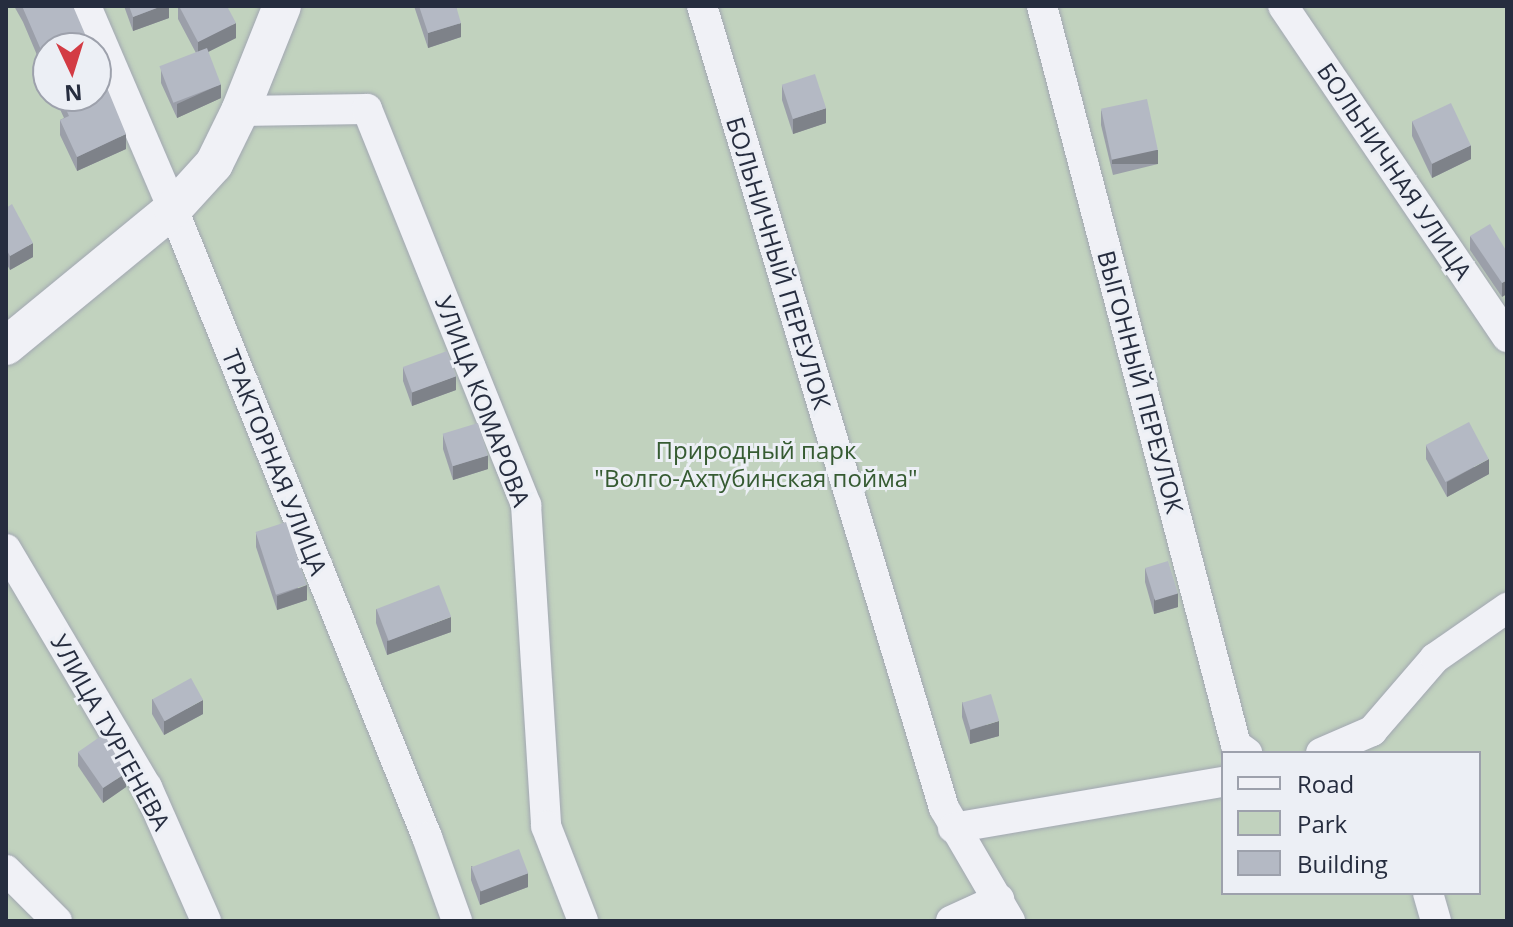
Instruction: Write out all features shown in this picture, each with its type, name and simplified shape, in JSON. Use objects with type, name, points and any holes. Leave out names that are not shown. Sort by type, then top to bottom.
[{"type":"street","name":"ТРАКТОРНАЯ УЛИЦА","points":[[86,6],[173,209],[427,837],[457,921]]},
{"type":"street","points":[[6,346],[173,209],[214,164],[240,111],[282,6]]},
{"type":"street","name":"БОЛЬНИЧНЫЙ ПЕРЕУЛОК","points":[[702,6],[944,808],[1004,910]]},
{"type":"street","name":"ВЫГОННЫЙ ПЕРЕУЛОК","points":[[1042,6],[1236,745],[1244,751]]},
{"type":"street","name":"БОЛЬНИЧНАЯ УЛИЦА","points":[[1283,6],[1507,337]]},
{"type":"street","name":"УЛИЦА КОМАРОВА","points":[[240,111],[367,109],[526,505],[546,826],[583,921]]},
{"type":"street","name":"УЛИЦА ТУРГЕНЕВА","points":[[8,560],[147,787],[206,921]]},
{"type":"street","points":[[1326,751],[1372,731],[1435,658],[1507,608]]},
{"type":"street","points":[[953,828],[1221,782]]},
{"type":"street","points":[[6,870],[57,921]]},
{"type":"street","points":[[1429,895],[1436,921]]},
{"type":"street","points":[[951,921],[1004,910]]},
{"type":"green space","name":"Природный парк \"Волго-Ахтубинская пойма\"","points":[[6,6],[1507,6],[1507,921],[6,921]]},
{"type":"building","points":[[22,6],[73,6],[84,32],[33,32]]},
{"type":"building","points":[[129,6],[162,6],[133,17]]},
{"type":"building","points":[[179,6],[227,6],[236,23],[198,42]]},
{"type":"building","points":[[419,6],[456,6],[461,23],[428,33]]},
{"type":"building","points":[[207,48],[221,84],[173,103],[159,66]]},
{"type":"building","points":[[815,74],[826,108],[793,119],[782,85]]},
{"type":"building","points":[[1147,99],[1158,150],[1112,160],[1101,109]]},
{"type":"building","points":[[112,100],[126,134],[77,157],[60,120],[69,116],[67,112],[112,112]]},
{"type":"building","points":[[1451,103],[1471,146],[1432,164],[1412,121]]},
{"type":"building","points":[[12,204],[33,243],[10,256],[6,249],[6,208]]},
{"type":"building","points":[[1490,224],[1507,252],[1507,280],[1502,283],[1470,236]]},
{"type":"building","points":[[447,351],[456,376],[412,392],[403,367]]},
{"type":"building","points":[[1469,422],[1489,459],[1445,482],[1426,445]]},
{"type":"building","points":[[478,423],[488,456],[453,466],[443,434]]},
{"type":"building","points":[[286,522],[306,585],[276,595],[256,532]]},
{"type":"building","points":[[1168,561],[1178,594],[1155,601],[1145,568]]},
{"type":"building","points":[[439,585],[451,617],[389,641],[376,609]]},
{"type":"building","points":[[191,678],[203,700],[165,721],[153,699]]},
{"type":"building","points":[[991,694],[999,721],[970,730],[962,703]]},
{"type":"building","points":[[104,734],[126,773],[103,788],[78,752]]},
{"type":"building","points":[[519,849],[528,873],[481,892],[471,867]]}]
